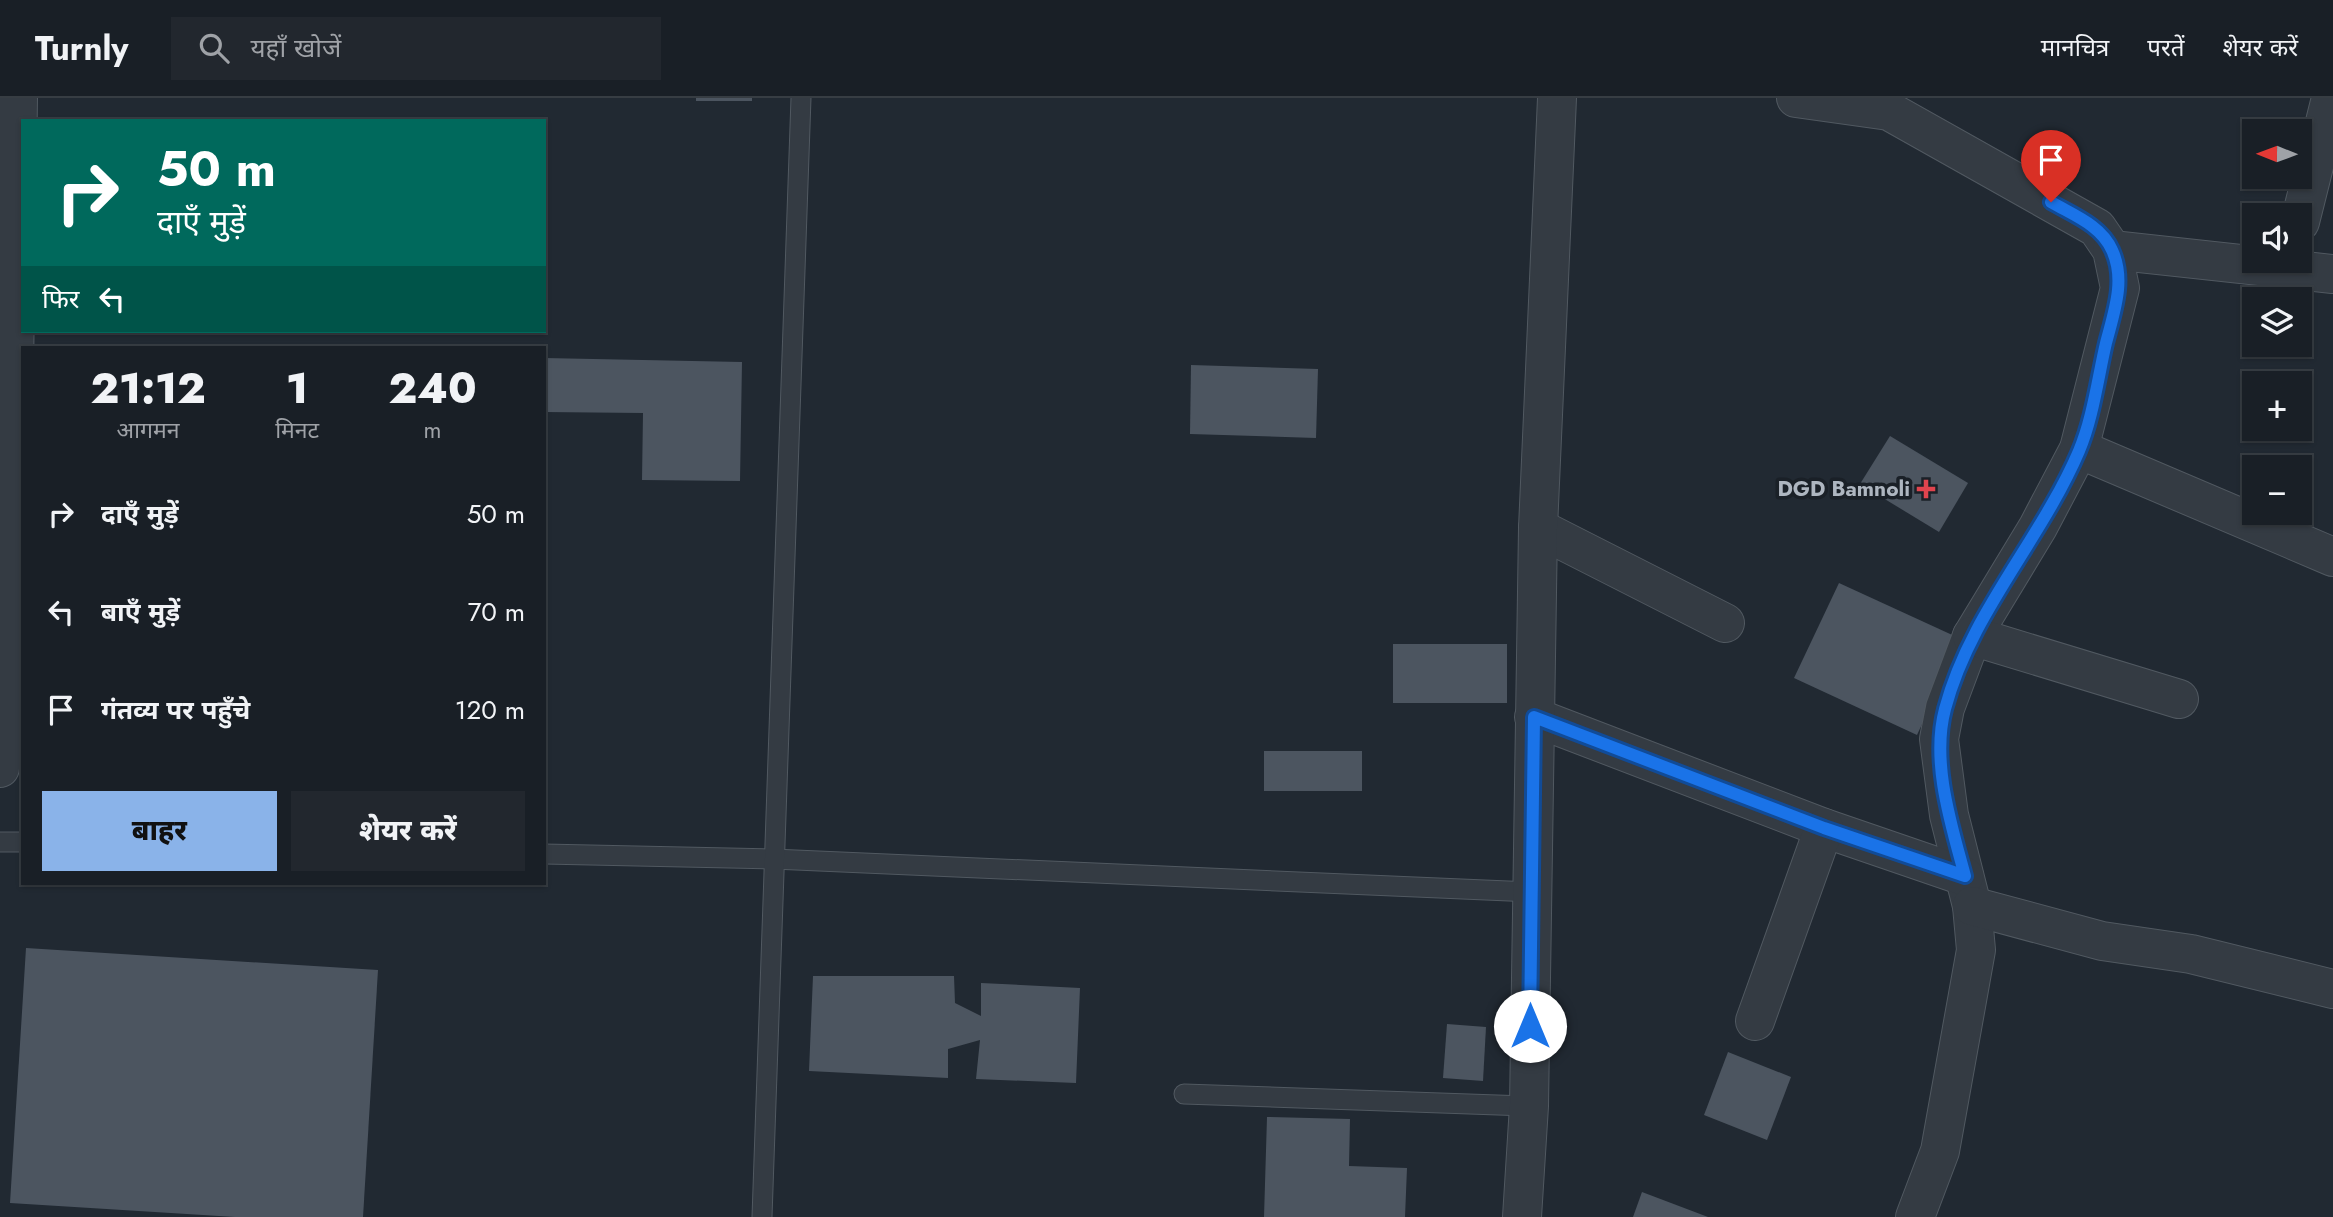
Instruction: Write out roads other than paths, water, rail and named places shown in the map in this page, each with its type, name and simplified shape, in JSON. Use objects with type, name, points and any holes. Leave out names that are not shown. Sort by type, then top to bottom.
[{"type":"street","points":[[0,768],[13,437],[18,98]]},
{"type":"street","points":[[1522,1217],[1529,1106],[1538,528],[1557,98]]},
{"type":"street","points":[[1796,98],[1889,104],[2097,228],[2112,250],[2120,288],[2079,449],[2038,527],[1972,636],[1945,708],[1939,739],[1949,815],[1968,891],[1976,950],[1940,1151],[1916,1217]]},
{"type":"street","points":[[2305,203],[2332,98]]},
{"type":"street","points":[[2112,250],[2242,262]]},
{"type":"street","points":[[2312,270],[2333,274]]},
{"type":"street","points":[[2079,449],[2333,557]]},
{"type":"street","points":[[1538,528],[1725,622]]},
{"type":"street","points":[[1972,636],[2179,698]]},
{"type":"street","points":[[1534,717],[1824,828],[1968,891],[2102,942],[2191,954],[2333,989]]},
{"type":"street","points":[[1755,1021],[1824,828]]},
{"type":"lane","points":[[762,1217],[801,98]]},
{"type":"lane","points":[[0,842],[21,842]]},
{"type":"lane","points":[[546,854],[773,859],[1531,892]]},
{"type":"lane","points":[[1184,1094],[1529,1106]]},
{"type":"place","name":"DGD Bamnoli","points":[[1926,489]]}]
